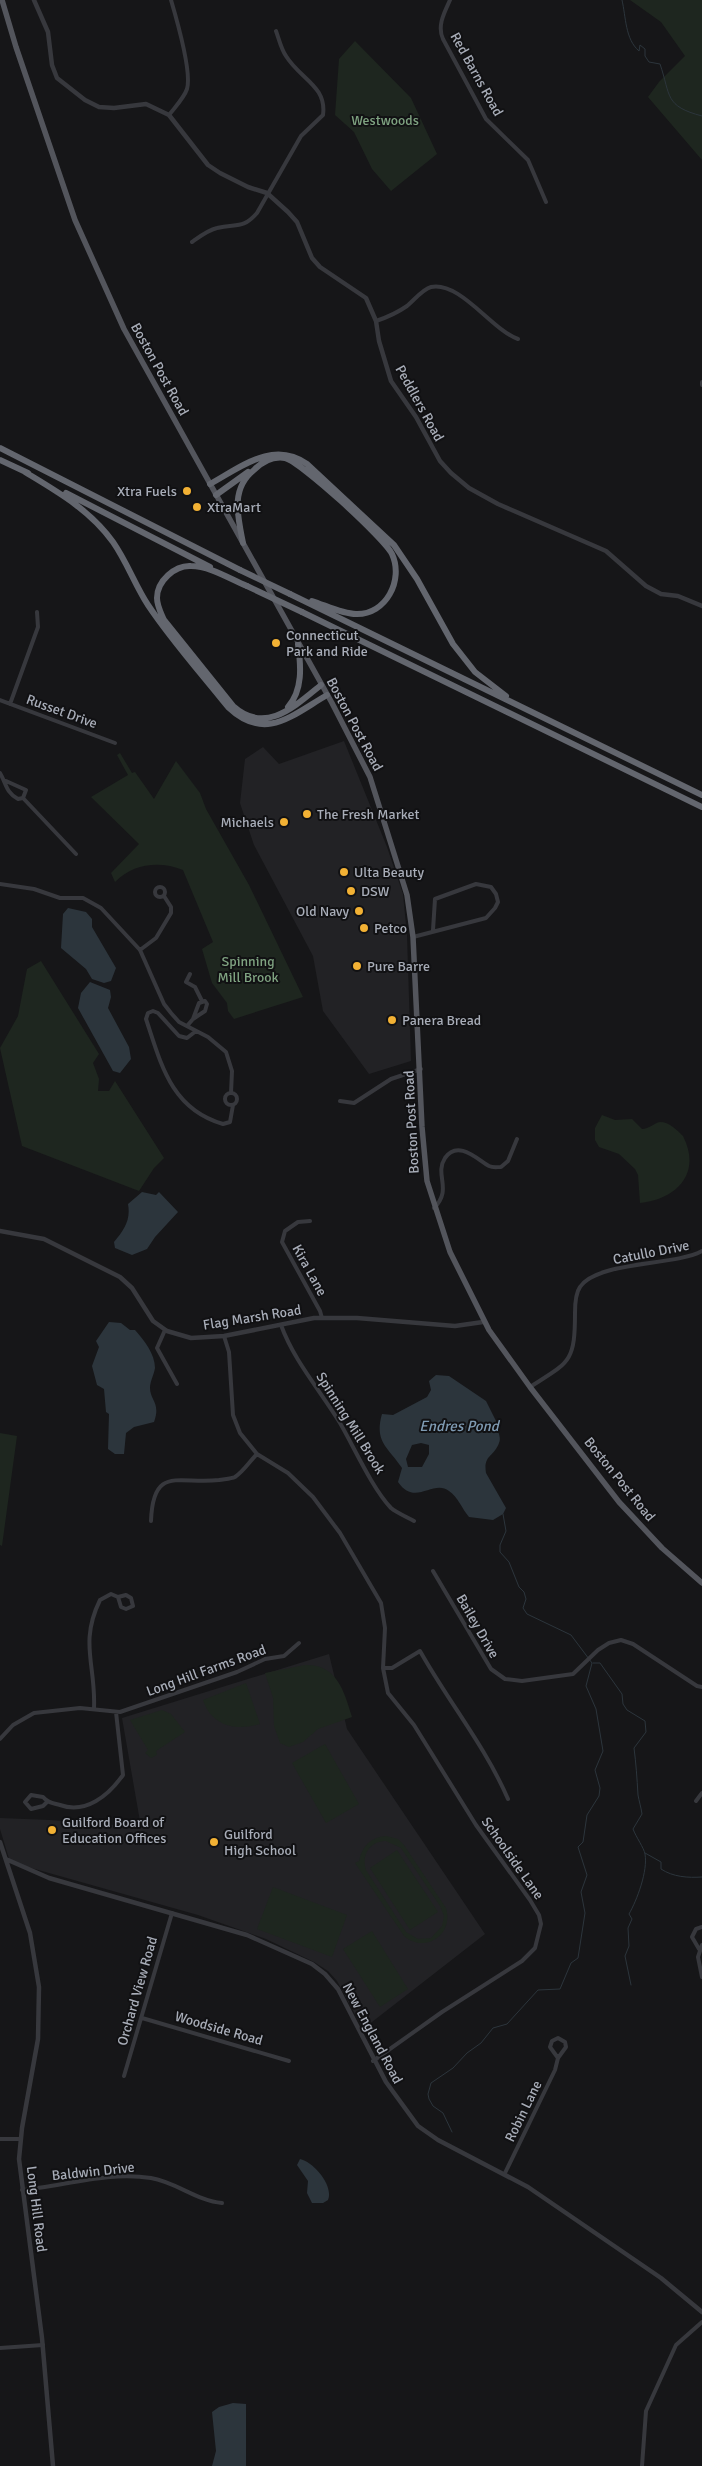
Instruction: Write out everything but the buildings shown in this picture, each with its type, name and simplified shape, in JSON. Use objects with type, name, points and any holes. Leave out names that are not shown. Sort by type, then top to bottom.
[{"type":"highway","points":[[0,448],[240,570],[702,795]]},
{"type":"highway","points":[[210,484],[263,456],[275,453],[297,457],[307,464],[394,545],[417,579],[453,644],[475,672],[519,706]]},
{"type":"highway","points":[[216,495],[262,463],[273,458],[284,458],[304,468],[385,544],[392,553],[395,566],[395,580],[390,594],[380,606],[368,613],[354,614],[290,594]]},
{"type":"highway","points":[[0,460],[247,586],[702,807]]},
{"type":"highway","points":[[243,543],[236,507],[239,491],[245,477],[262,463]]},
{"type":"highway","points":[[25,472],[68,498],[100,526],[113,542],[158,620],[238,717],[249,723],[272,724],[327,695]]},
{"type":"highway","points":[[247,586],[207,569],[191,566],[178,568],[167,576],[160,586],[157,597],[158,608],[170,627],[233,706],[243,715],[255,719],[268,719],[281,714],[321,685]]},
{"type":"highway","points":[[281,714],[290,705],[299,684],[298,644]]},
{"type":"main road","name":"Boston Post Road","points":[[2,0],[16,47],[75,220],[124,330],[327,695],[370,777],[407,894],[413,937],[426,1172],[434,1208],[450,1252],[484,1322],[530,1387],[619,1502],[662,1548],[702,1583]]},
{"type":"street","name":"Peddlers Road","points":[[34,0],[48,32],[52,65],[57,78],[98,106],[114,108],[146,104],[169,115],[208,164],[241,184],[267,193],[297,222],[312,258],[320,267],[366,298],[376,321],[379,341],[391,381],[416,417],[440,461],[451,473],[469,488],[498,504],[606,551],[646,586],[661,594],[678,596],[702,606]]},
{"type":"street","points":[[169,115],[187,88],[177,21],[171,0]]},
{"type":"street","name":"Red Barns Road","points":[[450,0],[441,21],[440,32],[443,40],[486,120],[528,160],[546,202]]},
{"type":"street","points":[[192,242],[217,228],[234,227],[248,223],[257,213],[301,136],[323,115],[325,105],[322,94],[303,77],[286,56],[276,31]]},
{"type":"street","points":[[376,321],[392,316],[430,287],[442,286],[484,312],[507,335],[518,339]]},
{"type":"street","points":[[10,704],[38,627],[37,612]]},
{"type":"street","name":"Russet Drive","points":[[0,700],[115,743]]},
{"type":"street","points":[[0,773],[6,782],[8,791],[13,796],[23,798],[76,854]]},
{"type":"street","points":[[6,782],[21,786],[26,790],[23,798]]},
{"type":"street","points":[[0,884],[34,889],[60,898],[91,900],[101,908],[140,950],[164,1004],[179,1022],[196,1031],[218,1044],[226,1052],[230,1063],[231,1093],[237,1098],[233,1105],[230,1122],[223,1124],[182,1102],[162,1065],[146,1019],[150,1011],[158,1013],[179,1036],[187,1038],[196,1031]]},
{"type":"street","points":[[413,937],[433,930],[486,918],[498,902],[496,894],[491,887],[476,884],[435,899],[433,930]]},
{"type":"street","points":[[140,950],[156,938],[172,913],[171,907],[164,896]]},
{"type":"street","points":[[187,1026],[207,1008],[205,1001],[202,1001],[195,987],[186,982],[190,974]]},
{"type":"street","points":[[193,1019],[202,1001]]},
{"type":"street","points":[[340,1101],[354,1103],[391,1079],[421,1069]]},
{"type":"street","points":[[231,1093],[226,1095],[224,1099],[227,1104],[233,1105]]},
{"type":"street","points":[[434,1208],[444,1196],[442,1167],[445,1158],[451,1153],[469,1152],[489,1166],[501,1167],[508,1160],[517,1139]]},
{"type":"street","name":"Kira Lane","points":[[310,1221],[298,1222],[285,1231],[282,1242],[322,1318]]},
{"type":"street","name":"Flag Marsh Road","points":[[0,1231],[44,1239],[120,1277],[132,1288],[153,1321],[165,1330],[191,1338],[224,1336],[322,1318],[381,1319],[454,1326],[484,1322]]},
{"type":"street","name":"Catullo Drive","points":[[530,1387],[564,1366],[572,1354],[575,1306],[580,1287],[596,1275],[622,1267],[691,1257],[702,1252]]},
{"type":"street","name":"Spinning Mill Brook","points":[[281,1325],[286,1338],[321,1397],[339,1422],[357,1455],[391,1508],[414,1521]]},
{"type":"street","points":[[165,1330],[157,1348],[178,1384]]},
{"type":"street","name":"Schoolside Lane","points":[[224,1336],[229,1352],[233,1415],[240,1433],[256,1454],[288,1473],[313,1497],[340,1533],[362,1568],[381,1603],[385,1628],[383,1668],[388,1693],[414,1725],[476,1826],[539,1914],[541,1924],[535,1948],[522,1962],[442,2012],[373,2061]]},
{"type":"street","points":[[151,1521],[152,1499],[160,1487],[176,1479],[211,1481],[235,1477],[256,1454]]},
{"type":"street","name":"Bailey Drive","points":[[434,1572],[490,1669],[505,1679],[522,1681],[573,1674],[598,1650],[609,1643],[621,1640],[633,1644],[697,1686],[702,1687]]},
{"type":"street","points":[[94,1708],[94,1683],[89,1662],[88,1641],[94,1612],[100,1600],[112,1594],[118,1597]]},
{"type":"street","name":"Long Hill Farms Road","points":[[0,1739],[13,1725],[34,1713],[94,1708],[116,1712],[230,1674],[265,1659],[284,1656],[299,1643]]},
{"type":"street","points":[[383,1668],[392,1668],[420,1651],[441,1690],[468,1726],[499,1778],[508,1799]]},
{"type":"street","points":[[47,1802],[43,1806],[31,1809],[25,1802],[31,1796],[36,1795],[43,1797],[47,1802],[70,1809],[82,1808],[114,1788],[123,1775],[116,1712]]},
{"type":"street","points":[[696,1802],[702,1793]]},
{"type":"street","name":"Long Hill Road","points":[[0,1842],[8,1860],[33,1943],[39,1997],[38,2040],[20,2139],[19,2159],[43,2345],[53,2466]]},
{"type":"street","name":"New England Road","points":[[8,1860],[49,1878],[265,1942],[301,1958],[321,1970],[333,1982],[343,1997],[373,2061],[403,2108],[424,2131],[505,2173],[662,2278],[702,2312]]},
{"type":"street","name":"Orchard View Road","points":[[124,2076],[172,1913]]},
{"type":"street","points":[[702,1927],[696,1928],[692,1937],[700,1948],[698,1968],[702,1977]]},
{"type":"street","name":"Woodside Road","points":[[142,2018],[289,2061]]},
{"type":"street","name":"Robin Lane","points":[[505,2173],[555,2070],[558,2058],[566,2047],[565,2042],[558,2038],[552,2041],[550,2047],[558,2058]]},
{"type":"street","points":[[0,2139],[20,2139]]},
{"type":"street","name":"Baldwin Drive","points":[[22,2190],[107,2178],[137,2176],[165,2181],[208,2201],[222,2203]]},
{"type":"street","points":[[642,2466],[646,2411],[676,2345],[702,2322]]},
{"type":"street","points":[[0,2348],[43,2345]]},
{"type":"shaded area","points":[[344,741],[387,847],[403,894],[407,935],[411,1061],[369,1074],[323,1011],[313,956],[254,845],[240,803],[245,759],[263,747],[279,764]]},
{"type":"shaded area","name":"Guilford High School","points":[[329,1654],[347,1729],[485,1934],[363,2029],[337,1981],[328,1971],[314,1962],[266,1939],[198,1915],[10,1862],[0,1829],[0,1818],[141,1827],[122,1718]]},
{"type":"green space","points":[[630,0],[702,0],[702,160],[648,97],[659,82],[685,56],[661,22]]},
{"type":"green space","name":"Westwoods","points":[[355,41],[411,98],[437,154],[391,191],[372,169],[354,132],[335,115],[339,59]]},
{"type":"green space","name":"Spinning Mill Brook","points":[[120,753],[132,773],[135,772],[154,799],[176,761],[200,793],[206,809],[249,885],[303,997],[234,1019],[228,1011],[227,1003],[212,983],[202,949],[213,942],[183,870],[165,865],[139,867],[115,882],[111,873],[139,844],[91,797],[128,775],[117,755]]},
{"type":"green space","points":[[41,961],[99,1054],[93,1063],[99,1079],[98,1091],[109,1091],[115,1081],[164,1158],[154,1168],[139,1191],[22,1146],[0,1048],[18,1016],[27,969]]},
{"type":"green space","points":[[602,1115],[615,1120],[632,1119],[642,1129],[660,1122],[667,1123],[683,1136],[690,1162],[688,1172],[675,1190],[665,1196],[640,1203],[638,1175],[635,1169],[619,1154],[599,1147],[595,1140],[595,1128]]},
{"type":"green space","points":[[0,1433],[17,1436],[2,1546],[0,1545]]},
{"type":"green space","points":[[305,1665],[325,1669],[332,1674],[342,1689],[352,1717],[318,1729],[303,1742],[289,1747],[280,1743],[274,1726],[273,1698],[265,1673]]},
{"type":"green space","points":[[246,1683],[260,1724],[234,1727],[226,1725],[212,1716],[203,1700]]},
{"type":"green space","points":[[162,1710],[171,1714],[185,1732],[156,1751],[157,1755],[151,1758],[145,1753],[148,1750],[130,1720]]},
{"type":"green space","points":[[325,1744],[359,1804],[326,1823],[292,1763]]},
{"type":"green space","points":[[386,1836],[398,1839],[404,1845],[446,1908],[446,1926],[436,1939],[421,1943],[412,1941],[404,1936],[355,1863],[359,1861],[362,1851],[368,1843]],"holes":[[[386,1841],[401,1848],[440,1906],[444,1916],[442,1926],[431,1938],[418,1939],[406,1932],[366,1870],[366,1854],[375,1843]]]},
{"type":"green space","points":[[397,1850],[438,1912],[410,1930],[370,1868]]},
{"type":"green space","points":[[273,1887],[347,1915],[332,1957],[257,1929]]},
{"type":"green space","points":[[372,1931],[408,1989],[380,2007],[343,1949]]},
{"type":"water","points":[[68,908],[86,912],[92,919],[92,927],[116,968],[111,981],[104,983],[92,979],[86,969],[61,948],[63,914]]},
{"type":"water","points":[[90,982],[110,990],[111,997],[108,1008],[129,1047],[131,1059],[120,1073],[113,1071],[78,1008],[81,993]]},
{"type":"water","points":[[142,1192],[156,1195],[159,1192],[178,1212],[155,1237],[147,1249],[132,1255],[115,1248],[114,1242],[126,1224],[129,1210],[128,1204]]},
{"type":"water","points":[[109,1322],[121,1323],[130,1330],[135,1330],[142,1338],[155,1363],[150,1388],[156,1406],[154,1422],[134,1427],[126,1433],[124,1454],[115,1454],[108,1449],[109,1414],[106,1412],[104,1389],[97,1385],[92,1366],[99,1347],[96,1341]]},
{"type":"water","name":"Endres Pond","points":[[436,1375],[449,1376],[486,1401],[497,1423],[500,1440],[497,1448],[487,1459],[485,1467],[486,1473],[506,1508],[503,1514],[493,1520],[469,1517],[455,1496],[443,1488],[417,1493],[404,1489],[398,1482],[402,1468],[381,1438],[380,1423],[382,1414],[393,1415],[427,1397],[431,1390],[429,1381]],"holes":[[[421,1443],[429,1445],[429,1454],[422,1467],[408,1467],[406,1459],[412,1445]]]},
{"type":"water","points":[[300,2159],[311,2165],[322,2175],[329,2194],[328,2200],[323,2203],[312,2203],[307,2193],[308,2181],[297,2165]]},
{"type":"water","points":[[233,2403],[246,2404],[246,2466],[212,2466],[216,2451],[212,2412],[219,2407]]},
{"type":"waterway","points":[[622,0],[627,27],[634,46],[639,51],[640,45],[645,49],[645,56],[649,62],[660,64],[668,92],[675,104],[702,116]]},
{"type":"waterway","points":[[452,2132],[443,2113],[433,2106],[429,2099],[428,2094],[431,2083],[453,2068],[467,2053],[481,2043],[493,2028],[507,2024],[538,1990],[560,1989],[571,1963],[578,1958],[585,1913],[581,1892],[587,1875],[578,1847],[583,1842],[587,1815],[599,1796],[600,1788],[595,1770],[603,1751],[596,1709],[586,1686],[592,1663],[571,1635],[527,1614],[523,1608],[526,1599],[524,1592],[519,1587],[509,1562],[500,1552],[500,1545],[506,1531],[503,1514]]},
{"type":"waterway","points":[[593,1663],[600,1663],[622,1694],[623,1704],[627,1710],[645,1721],[646,1732],[634,1748],[638,1795],[642,1814],[633,1829],[644,1852],[646,1861],[641,1885],[629,1914],[632,1919],[628,1928],[629,1946],[625,1956],[631,1985]]},
{"type":"waterway","points":[[645,1853],[661,1862],[661,1869],[670,1874],[702,1877]]},
{"type":"place","name":"Xtra Fuels","points":[[187,491]]},
{"type":"place","name":"XtraMart","points":[[197,507]]},
{"type":"place","name":"Connecticut Park and Ride","points":[[276,643]]},
{"type":"place","name":"The Fresh Market","points":[[307,814]]},
{"type":"place","name":"Michaels","points":[[284,822]]},
{"type":"place","name":"Ulta Beauty","points":[[344,872]]},
{"type":"place","name":"DSW","points":[[351,891]]},
{"type":"place","name":"Old Navy","points":[[359,911]]},
{"type":"place","name":"Petco","points":[[364,928]]},
{"type":"place","name":"Pure Barre","points":[[357,966]]},
{"type":"place","name":"Panera Bread","points":[[392,1020]]},
{"type":"place","name":"Guilford Board of Education Offices","points":[[52,1830]]},
{"type":"place","name":"Guilford High School","points":[[214,1842]]}]
